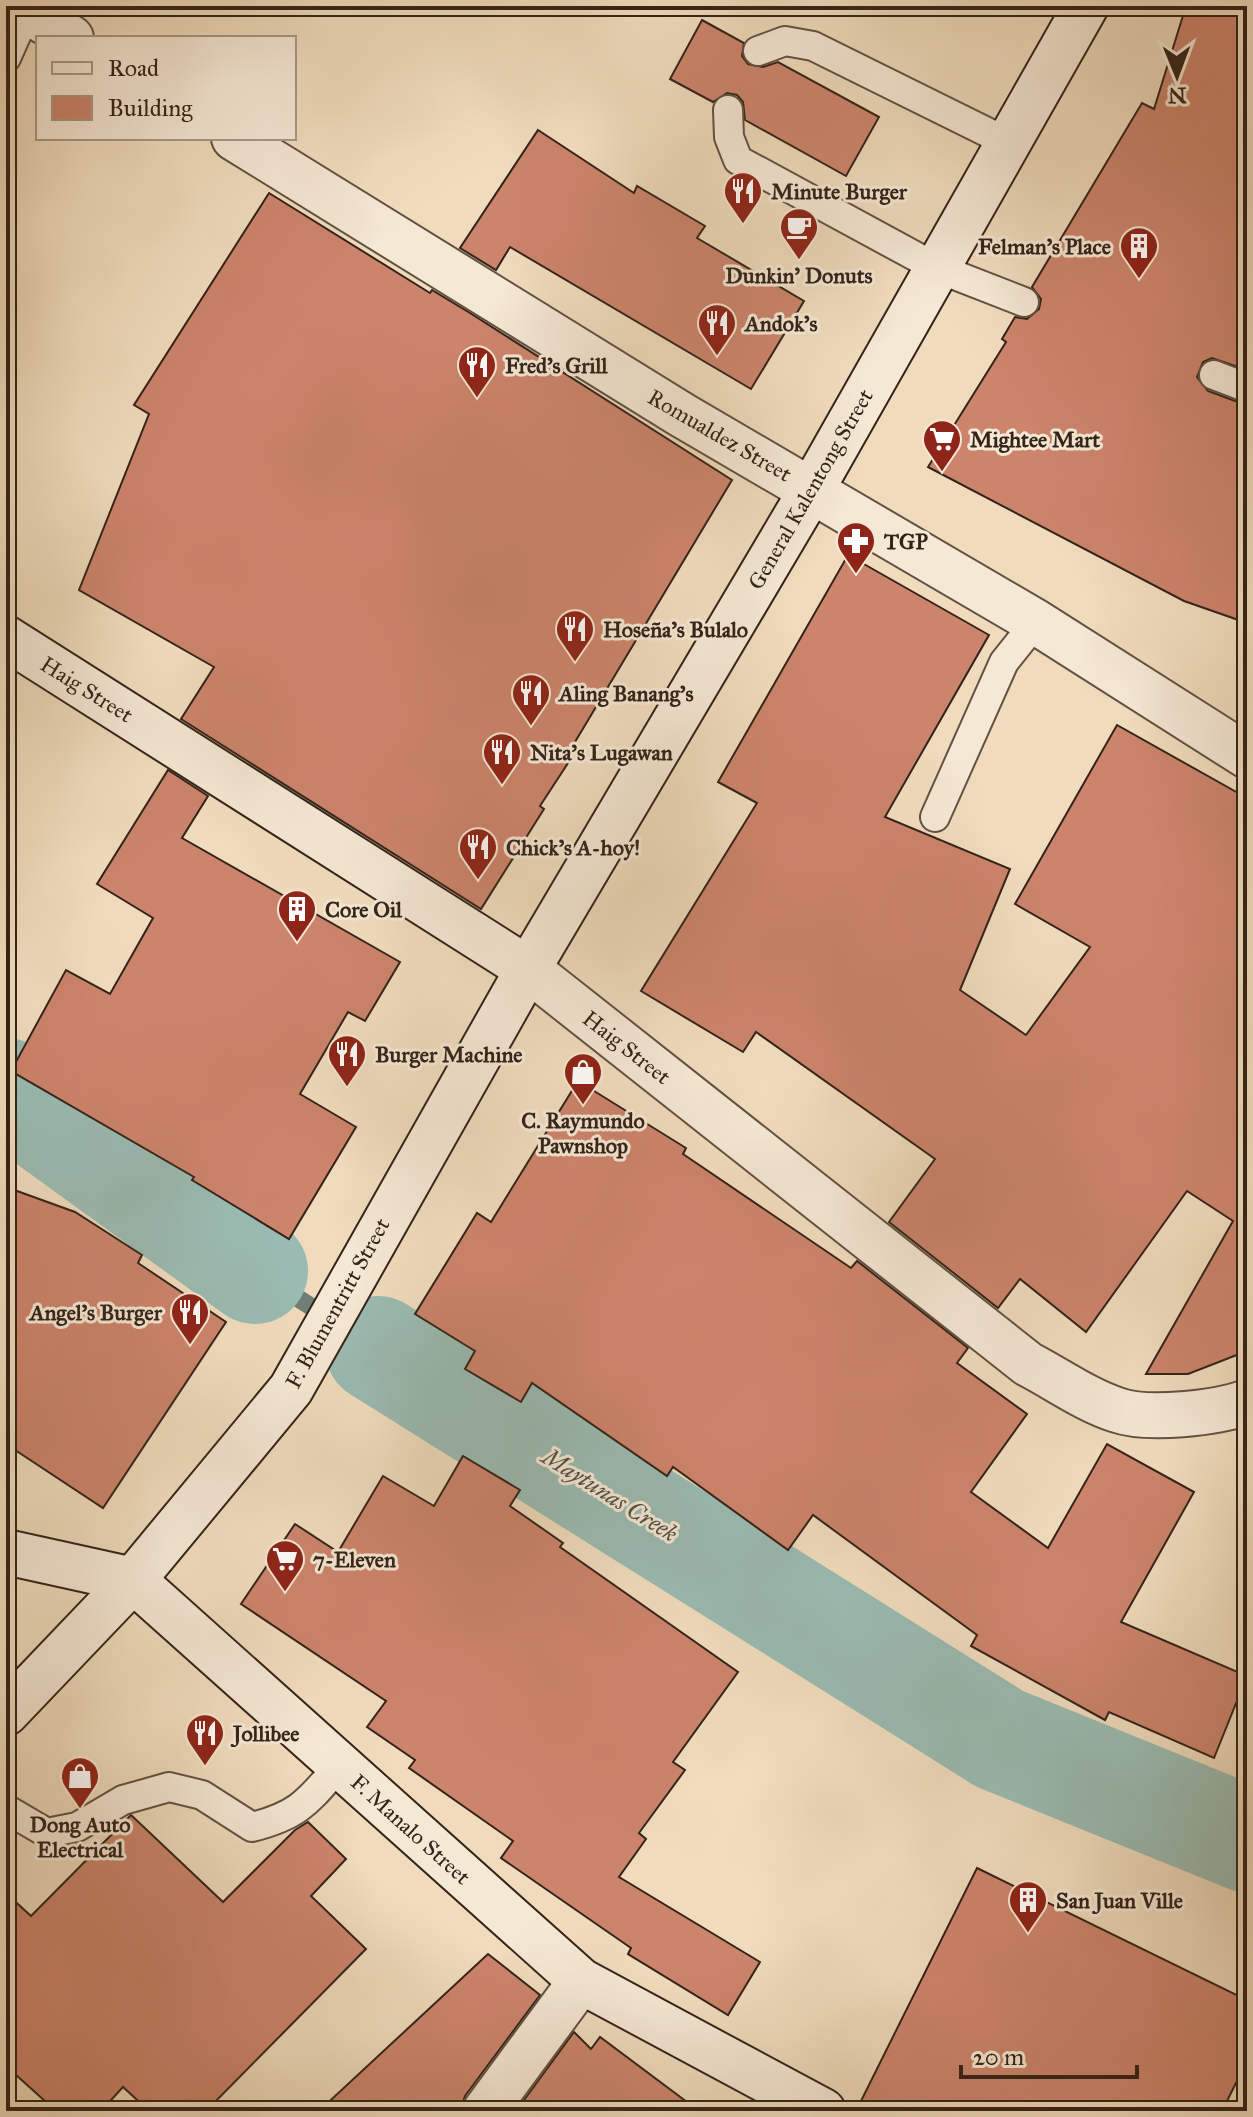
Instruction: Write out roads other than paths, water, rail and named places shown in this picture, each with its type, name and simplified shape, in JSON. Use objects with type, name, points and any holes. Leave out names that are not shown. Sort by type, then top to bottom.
[{"type":"street","name":"General Kalentong Street","points":[[528,969],[812,489],[1086,6]]},
{"type":"street","points":[[23,8],[68,36]]},
{"type":"street","name":"Romualdez Street","points":[[237,140],[682,415],[1036,622],[1247,756]]},
{"type":"street","name":"Haig Street","points":[[6,638],[528,969],[1028,1364],[1119,1411],[1221,1412],[1247,1402]]},
{"type":"street","name":"F. Blumentritt Street","points":[[6,1713],[133,1580],[291,1389],[528,969]]},
{"type":"street","name":"F. Manalo Street","points":[[6,1552],[133,1580],[581,1981],[823,2111]]},
{"type":"street","points":[[485,2111],[581,1981]]},
{"type":"lane","points":[[6,58],[23,8]]},
{"type":"lane","points":[[758,51],[785,41],[813,46],[1009,143]]},
{"type":"lane","points":[[728,110],[729,137],[738,160],[937,268],[1024,302]]},
{"type":"lane","points":[[1214,375],[1240,385]]},
{"type":"lane","points":[[935,817],[1004,662],[1036,622]]},
{"type":"lane","points":[[6,1809],[47,1833],[77,1827],[123,1800],[169,1787],[202,1795],[252,1827],[285,1819],[307,1802],[340,1765]]},
{"type":"waterway","name":"Maytunas Creek","points":[[6,1091],[255,1271]]},
{"type":"waterway","name":"Maytunas Creek","points":[[255,1271],[378,1349]]},
{"type":"waterway","name":"Maytunas Creek","points":[[378,1349],[1000,1739],[1247,1839]]},
{"type":"place","name":"Minute Burger","points":[[743,225]]},
{"type":"place","name":"Dunkin' Donuts","points":[[799,261]]},
{"type":"place","name":"Felman's Place","points":[[1139,280]]},
{"type":"place","name":"Andok's","points":[[717,357]]},
{"type":"place","name":"Fred's Grill","points":[[477,399]]},
{"type":"place","name":"Mightee Mart","points":[[942,473]]},
{"type":"place","name":"TGP","points":[[856,575]]},
{"type":"place","name":"Hoseña's Bulalo","points":[[575,663]]},
{"type":"place","name":"Aling Banang's","points":[[531,727]]},
{"type":"place","name":"Nita's Lugawan","points":[[502,786]]},
{"type":"place","name":"Chick's A-hoy!","points":[[478,881]]},
{"type":"place","name":"Core Oil","points":[[297,943]]},
{"type":"place","name":"Burger Machine","points":[[347,1088]]},
{"type":"place","name":"C. Raymundo Pawnshop","points":[[583,1106]]},
{"type":"place","name":"Angel's Burger","points":[[190,1346]]},
{"type":"place","name":"7-Eleven","points":[[285,1593]]},
{"type":"place","name":"Jollibee","points":[[205,1767]]},
{"type":"place","name":"Dong Auto Electrical","points":[[80,1810]]},
{"type":"place","name":"San Juan Ville","points":[[1028,1934]]}]
